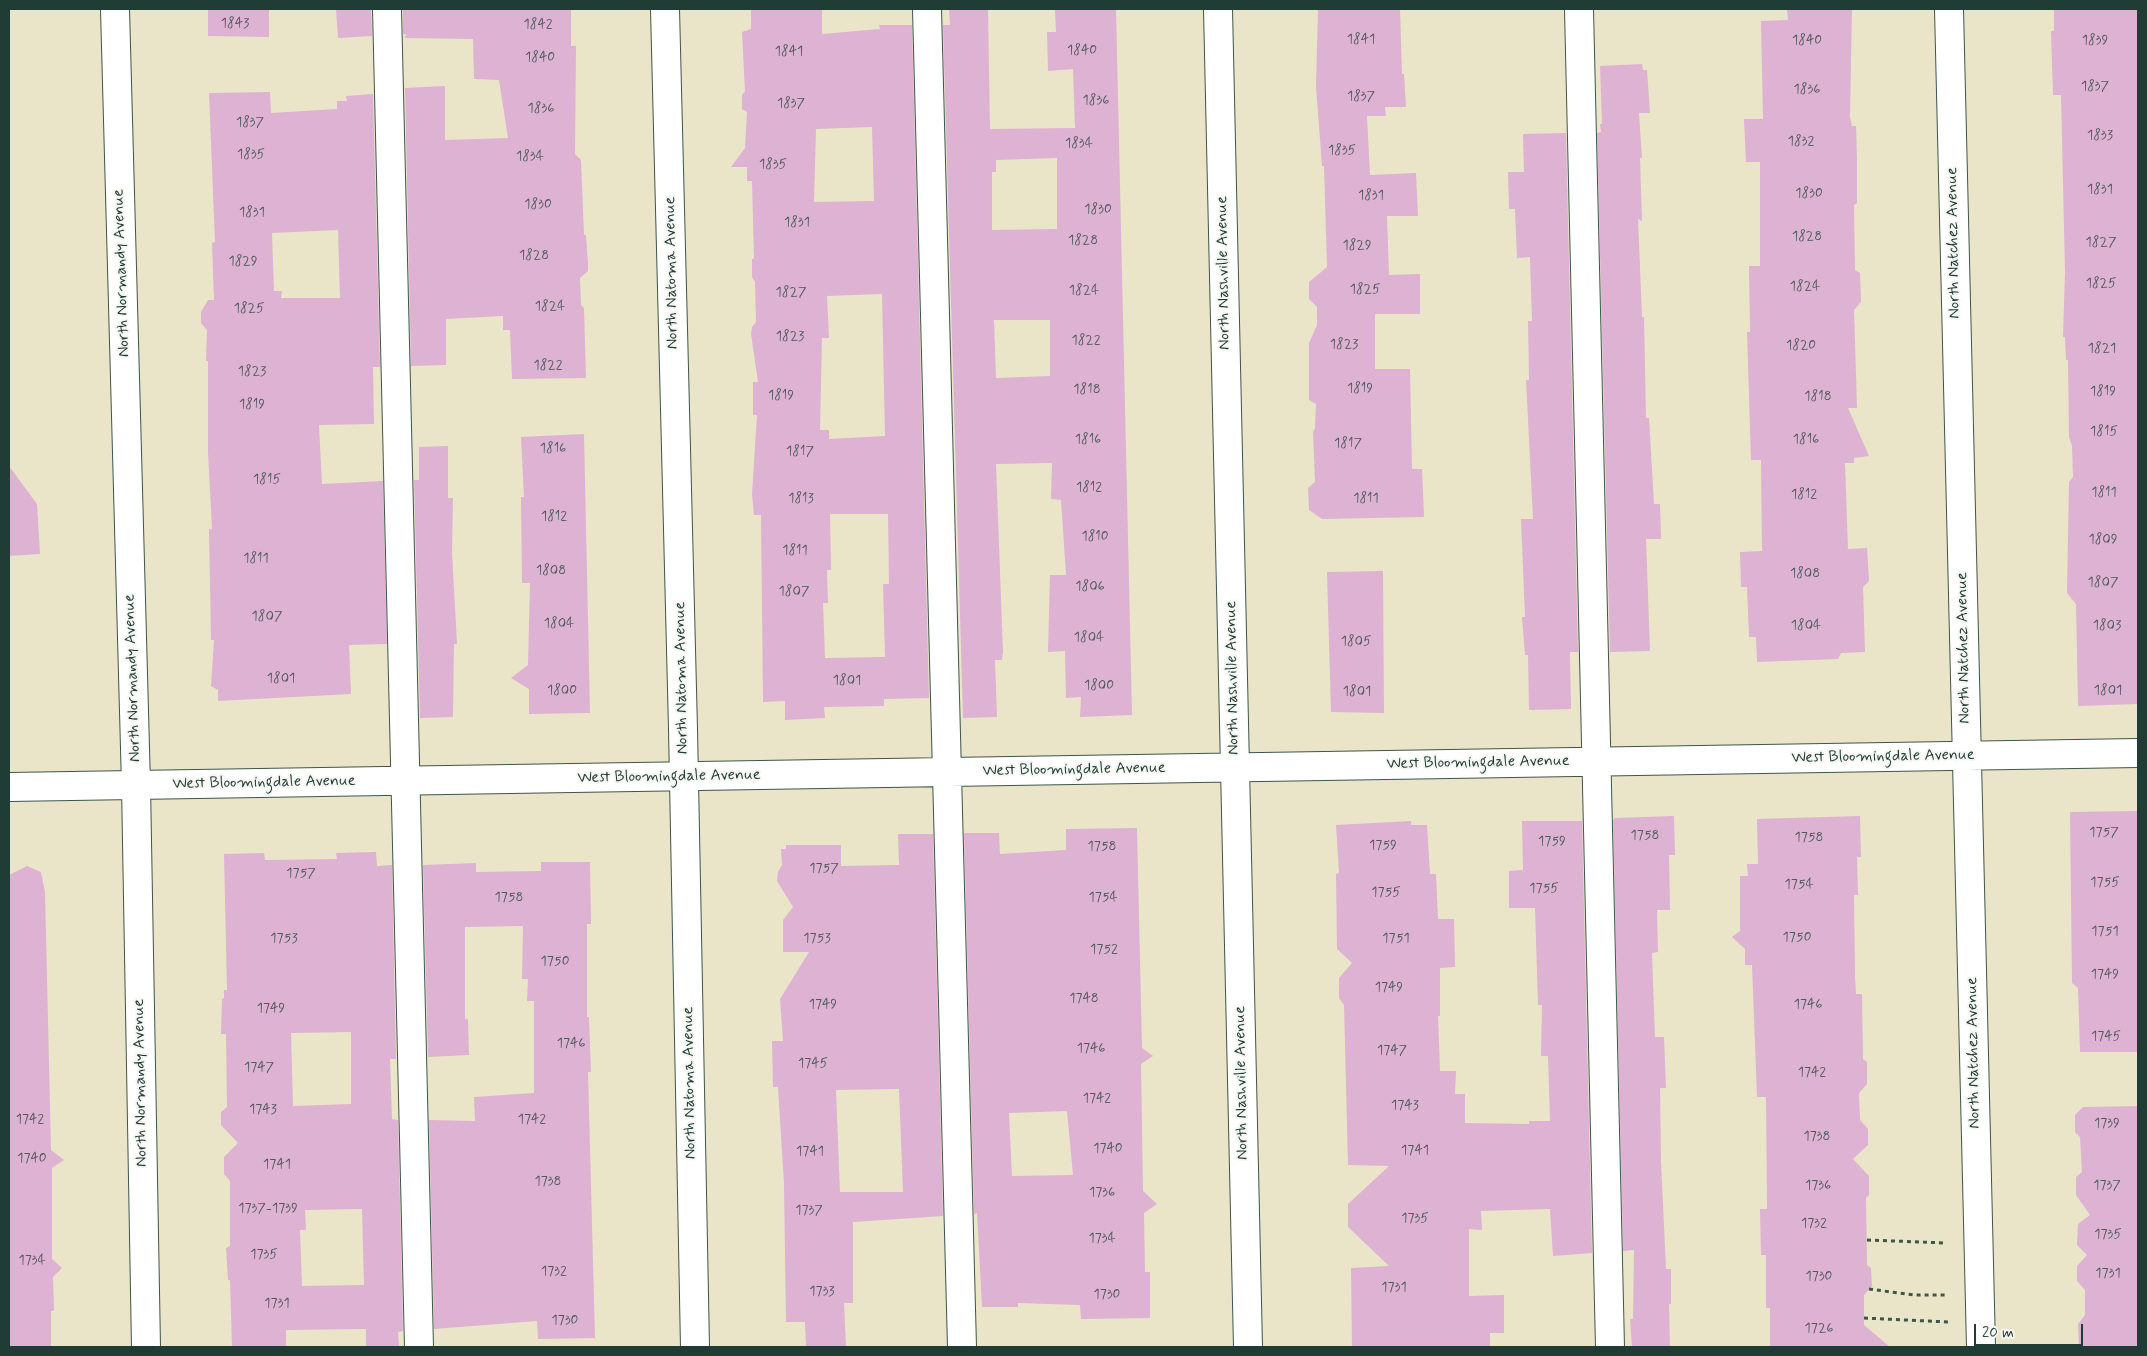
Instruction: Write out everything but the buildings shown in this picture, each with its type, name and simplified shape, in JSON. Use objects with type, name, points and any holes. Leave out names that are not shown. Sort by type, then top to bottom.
[{"type":"street","name":"North Normandy Avenue","points":[[115,9],[136,785],[146,1347]]},
{"type":"street","points":[[387,9],[419,1347]]},
{"type":"street","name":"North Natoma Avenue","points":[[665,9],[684,776],[695,1347]]},
{"type":"street","points":[[928,9],[962,1347]]},
{"type":"street","name":"North Nashville Avenue","points":[[1218,9],[1248,1347]]},
{"type":"street","points":[[1579,9],[1610,1347]]},
{"type":"street","name":"North Natchez Avenue","points":[[1949,9],[1980,1334]]},
{"type":"street","name":"West Bloomingdale Avenue","points":[[9,787],[2138,753]]},
{"type":"path","points":[[1867,1240],[1978,1244]]},
{"type":"path","points":[[1869,1289],[1914,1295],[1948,1295]]},
{"type":"path","points":[[1864,1318],[1914,1322],[1980,1334]]}]
